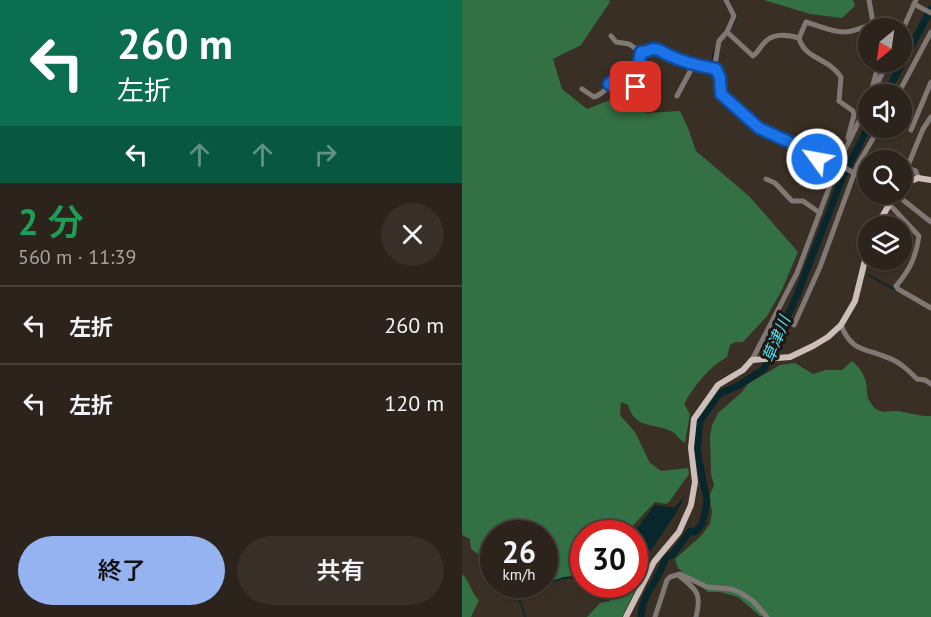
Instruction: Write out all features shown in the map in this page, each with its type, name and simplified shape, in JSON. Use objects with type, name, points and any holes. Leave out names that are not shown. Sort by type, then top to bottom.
[{"type":"main road","points":[[912,180],[931,180]]},
{"type":"main road","points":[[883,216],[889,204]]},
{"type":"main road","points":[[626,617],[654,562],[679,532],[691,505],[695,482],[691,448],[694,419],[718,385],[742,370],[752,360],[790,357],[828,337],[841,325],[855,301],[863,270]]},
{"type":"street","points":[[726,0],[734,16],[727,32],[718,41],[716,69],[720,78],[721,94],[759,128],[800,147],[836,171]]},
{"type":"street","points":[[869,0],[872,18]]},
{"type":"street","points":[[907,18],[916,3],[931,13]]},
{"type":"street","points":[[849,142],[854,115],[853,111],[839,101],[841,77],[829,63],[802,48],[799,38],[806,22],[837,32],[848,33],[858,30]]},
{"type":"street","points":[[727,32],[753,56],[759,52],[767,40],[786,34],[799,38]]},
{"type":"street","points":[[903,84],[931,32]]},
{"type":"street","points":[[611,36],[616,42],[629,44],[641,52],[647,53],[657,49],[694,64],[716,69]]},
{"type":"street","points":[[582,89],[594,97],[597,96],[620,74],[638,68],[641,52]]},
{"type":"street","points":[[677,96],[694,64]]},
{"type":"street","points":[[912,128],[931,82]]},
{"type":"street","points":[[609,84],[624,93],[630,93],[636,87],[641,90]]},
{"type":"street","points":[[912,154],[931,117]]},
{"type":"street","points":[[916,121],[923,129]]},
{"type":"street","points":[[752,360],[797,273],[836,171],[858,124]]},
{"type":"street","points":[[794,325],[820,267],[847,189],[873,138]]},
{"type":"street","points":[[840,165],[858,175]]},
{"type":"street","points":[[794,169],[806,172],[811,167],[825,172],[833,179]]},
{"type":"street","points":[[912,170],[916,171],[918,178]]},
{"type":"street","points":[[766,179],[775,183],[792,201],[803,201],[820,213]]},
{"type":"street","points":[[889,204],[919,236],[911,266],[896,286],[931,308]]},
{"type":"street","points":[[907,204],[931,222]]},
{"type":"street","points":[[841,325],[856,347],[886,357],[908,368],[917,379],[931,384]]},
{"type":"street","points":[[655,617],[664,585],[670,577],[677,574],[706,587],[724,588],[741,593],[753,601],[767,617]]},
{"type":"street","points":[[677,574],[697,592],[699,600],[696,617]]},
{"type":"green space","points":[[462,0],[609,0],[610,2],[581,45],[553,59],[562,89],[587,109],[631,92],[646,113],[680,111],[696,151],[749,196],[798,252],[781,292],[767,316],[743,342],[730,345],[727,357],[708,372],[688,397],[684,404],[690,414],[685,443],[671,431],[640,422],[631,413],[628,405],[621,402],[620,415],[635,432],[650,463],[661,471],[688,468],[689,474],[669,502],[666,504],[655,502],[638,520],[570,520],[570,576],[558,579],[558,520],[480,520],[480,556],[471,549],[470,539],[462,535]]},
{"type":"green space","points":[[764,0],[853,0],[855,6],[842,18],[810,14]]},
{"type":"green space","points":[[852,361],[862,373],[868,397],[876,409],[884,412],[898,411],[931,416],[931,617],[760,616],[738,597],[720,592],[708,592],[678,568],[675,559],[701,536],[710,524],[712,512],[709,497],[714,485],[711,474],[710,436],[718,413],[748,384],[780,365],[795,363],[813,374],[825,370],[842,370]]},
{"type":"green space","points":[[462,574],[479,600],[471,617],[462,617]]},
{"type":"green space","points":[[611,598],[632,598],[622,617],[587,617],[600,603],[610,601]]},
{"type":"water","points":[[685,496],[648,554],[648,520],[643,520],[655,505],[674,508]]},
{"type":"waterway","points":[[729,0],[732,7]]},
{"type":"waterway","name":"草津川","points":[[891,84],[931,9]]},
{"type":"waterway","points":[[729,32],[737,17]]},
{"type":"waterway","points":[[711,65],[714,52]]},
{"type":"waterway","points":[[712,70],[717,78],[718,94],[725,104],[758,130],[798,149],[832,173]]},
{"type":"waterway","name":"草津川","points":[[641,617],[644,601],[660,573],[665,558],[673,554],[690,531],[695,532],[702,524],[707,501],[697,450],[700,421],[719,394],[739,385],[764,369],[798,293],[842,179],[862,138]]},
{"type":"waterway","name":"草津川","points":[[836,176],[842,179]]},
{"type":"waterway","points":[[868,275],[896,290]]},
{"type":"waterway","points":[[558,580],[570,578]]},
{"type":"waterway","points":[[517,598],[521,603],[525,617]]},
{"type":"route","points":[[636,87],[630,93],[624,93],[609,84],[620,74],[638,68],[641,52],[647,53],[653,49],[694,64],[716,69],[720,78],[721,94],[727,100],[759,128],[800,147],[817,159]]}]
